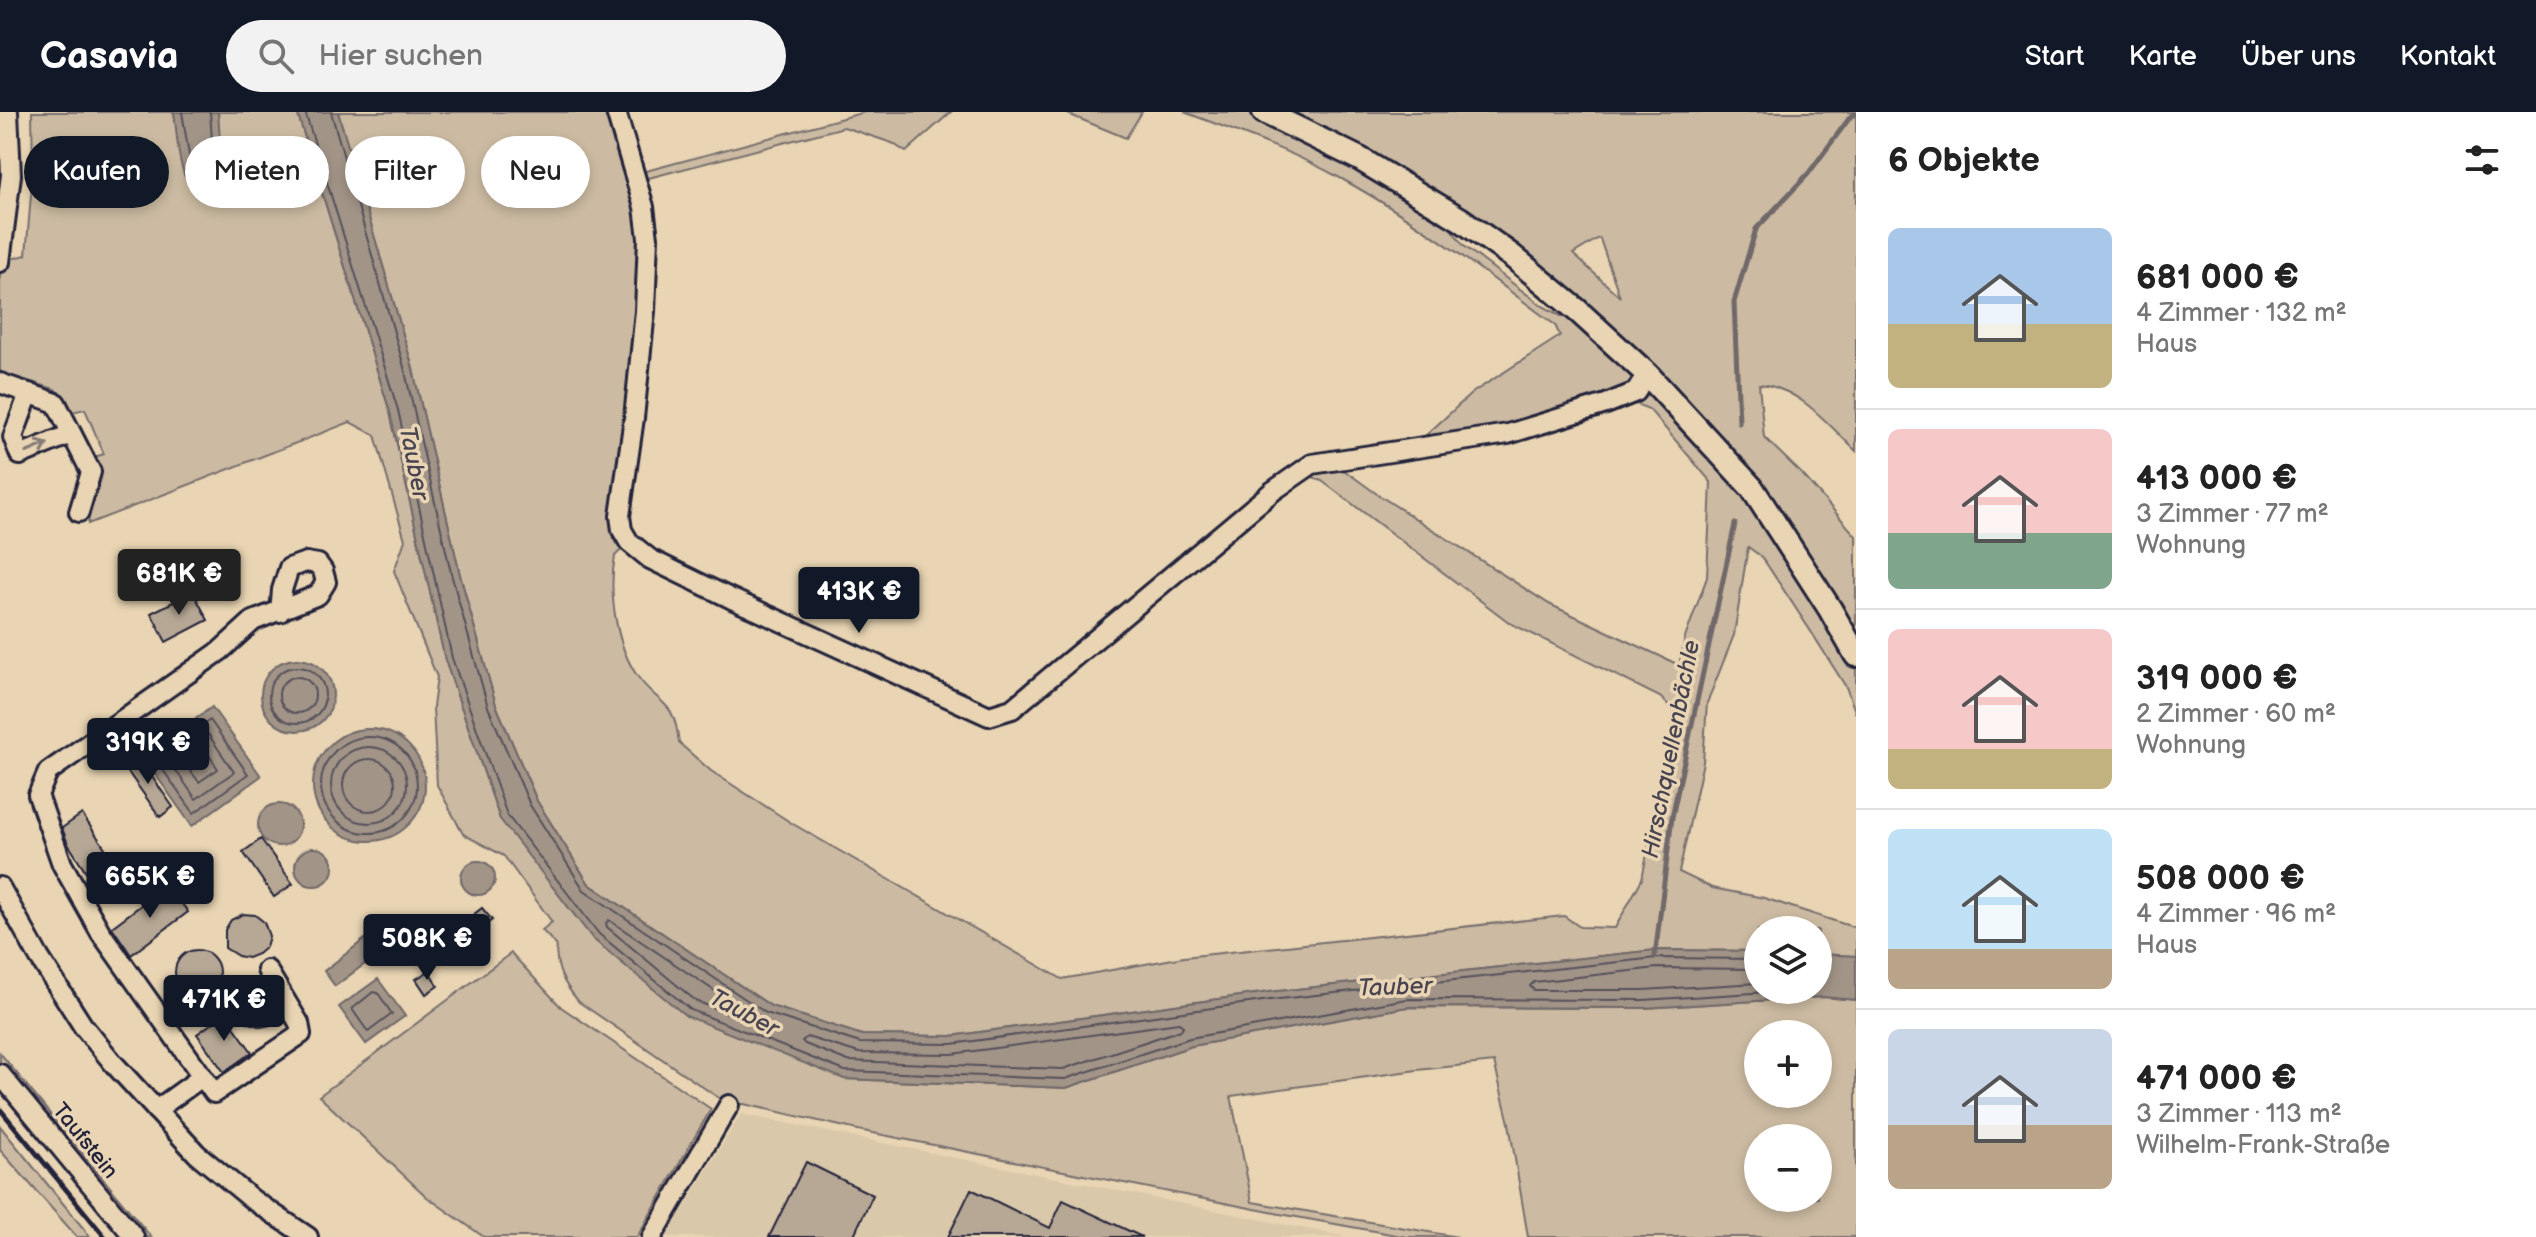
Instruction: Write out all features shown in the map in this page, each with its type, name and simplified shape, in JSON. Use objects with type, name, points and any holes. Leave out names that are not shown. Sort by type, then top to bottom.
[{"type":"main road","points":[[1264,112],[1360,159],[1460,219],[1512,256],[1647,374],[1752,488],[1856,655]]},
{"type":"street","points":[[0,262],[3,213],[11,175],[8,112]]},
{"type":"street","points":[[616,112],[644,207],[648,238],[640,357],[620,516],[622,530],[629,542],[650,559],[732,599],[989,716],[1012,709],[1273,491],[1312,464],[1508,434],[1636,392],[1647,374]]},
{"type":"street","points":[[0,383],[56,403],[91,472],[79,512]]},
{"type":"street","points":[[29,393],[13,437],[20,455],[71,434]]},
{"type":"street","points":[[267,970],[299,1023],[301,1034],[214,1093],[101,933],[62,864],[38,795],[48,772],[220,651],[253,621],[280,612]]},
{"type":"street","points":[[0,887],[39,957],[83,1026],[156,1110],[197,1154],[253,1200],[308,1237]]},
{"type":"street","name":"Taufstein","points":[[0,1074],[134,1237]]},
{"type":"street","points":[[156,1110],[202,1077]]},
{"type":"street","points":[[652,1237],[729,1105]]},
{"type":"shaded area","points":[[32,112],[174,112],[185,174],[185,208],[327,208],[390,412],[445,660],[500,819],[844,1079],[1066,1088],[1192,1046],[1408,1007],[1644,1008],[1744,1002],[1832,1004],[1832,998],[1856,1000],[1856,1237],[1528,1237],[1509,1123],[1494,1062],[1231,1096],[1252,1202],[1458,1237],[1407,1237],[858,1130],[744,1104],[729,1105],[579,1002],[562,976],[556,945],[542,930],[552,922],[504,856],[463,834],[437,785],[433,707],[437,677],[394,571],[405,540],[375,435],[350,422],[88,524],[97,473],[91,458],[104,454],[85,409],[72,412],[55,389],[0,370],[0,262],[26,255],[30,208],[169,208],[169,136],[32,136]]},
{"type":"shaded area","points":[[218,112],[297,112],[304,136],[219,136]]},
{"type":"shaded area","points":[[338,112],[616,112],[635,174],[865,112],[951,112],[906,152],[892,143],[844,127],[637,181],[644,207],[624,485],[629,542],[615,556],[613,602],[619,635],[630,664],[646,687],[670,711],[679,743],[711,771],[793,824],[1062,979],[1184,957],[1564,916],[1580,927],[1615,928],[1642,879],[1675,711],[1660,697],[1510,623],[1322,481],[1300,471],[1330,460],[1377,494],[1549,604],[1679,665],[1685,638],[1707,577],[1711,482],[1649,409],[1636,404],[1606,404],[1412,448],[1472,393],[1560,336],[1555,325],[1425,230],[1370,195],[1284,151],[1184,112],[1856,112],[1856,451],[1801,400],[1788,392],[1759,384],[1764,437],[1803,475],[1856,536],[1856,714],[1846,687],[1810,630],[1762,557],[1748,547],[1734,635],[1707,703],[1703,762],[1679,872],[1712,888],[1764,898],[1819,916],[1744,916],[1744,951],[1656,950],[1269,992],[951,1036],[862,1035],[771,1006],[589,884],[537,801],[496,705],[460,575],[412,365],[366,208],[465,208],[465,136],[345,136]],"holes":[[[1444,220],[1591,324],[1561,316],[1541,305],[1464,246]],[[1600,239],[1620,297],[1573,254]]]},
{"type":"shaded area","points":[[1063,112],[1142,112],[1126,138]]},
{"type":"shaded area","points":[[1832,920],[1856,928],[1856,956],[1832,955]]},
{"type":"shaded area","points":[[511,953],[561,1007],[711,1109],[637,1237],[484,1237],[427,1197],[319,1096]]},
{"type":"shaded area","points":[[0,1053],[151,1237],[134,1237],[0,1074]]},
{"type":"shaded area","points":[[741,1114],[1346,1237],[666,1237]]},
{"type":"shaded area","points":[[0,1126],[90,1237],[77,1237],[0,1150]]},
{"type":"water","points":[[174,112],[218,112],[220,136],[185,136],[185,176]]},
{"type":"water","name":"Tauber","points":[[297,112],[338,112],[345,136],[345,208],[366,208],[412,365],[460,575],[496,705],[537,801],[589,884],[771,1006],[862,1035],[951,1036],[1269,992],[1656,950],[1744,951],[1744,1002],[1644,1008],[1408,1007],[1192,1046],[1066,1088],[844,1079],[686,1016],[593,939],[500,819],[445,660],[390,412],[327,208],[329,136],[304,136]]},
{"type":"water","points":[[304,659],[323,669],[331,681],[331,709],[323,721],[311,729],[290,731],[271,721],[263,709],[261,688],[271,669],[283,661]]},
{"type":"water","points":[[212,707],[261,776],[192,826],[143,757]]},
{"type":"water","points":[[369,729],[390,733],[409,745],[421,764],[425,785],[421,806],[409,825],[390,837],[369,841],[348,837],[329,825],[317,806],[313,785],[317,764],[329,745],[348,733]]},
{"type":"water","points":[[279,804],[294,810],[300,825],[294,840],[279,846],[264,840],[258,825],[264,810]]},
{"type":"water","points":[[314,848],[328,853],[333,867],[328,881],[314,886],[300,881],[295,867],[300,853]]},
{"type":"water","points":[[478,861],[490,866],[495,878],[490,890],[478,895],[466,890],[461,878],[466,866]]},
{"type":"water","points":[[200,873],[209,877],[213,886],[209,895],[200,899],[191,895],[187,886],[191,877]]},
{"type":"water","points":[[441,915],[450,928],[417,952],[408,939]]},
{"type":"water","points":[[365,939],[377,955],[335,986],[324,971]]},
{"type":"water","points":[[1832,955],[1856,956],[1856,1000],[1832,998]]},
{"type":"water","points":[[378,979],[405,1016],[366,1044],[339,1007]]},
{"type":"building","points":[[193,592],[208,620],[166,642],[151,613]]},
{"type":"building","points":[[137,755],[173,807],[160,817],[123,765]]},
{"type":"building","points":[[82,814],[111,857],[87,873],[68,844],[62,828]]},
{"type":"building","points":[[261,839],[293,884],[274,897],[243,852]]},
{"type":"building","points":[[168,885],[188,912],[131,955],[112,927]]},
{"type":"building","points":[[482,908],[492,920],[460,945],[450,933]]},
{"type":"building","points":[[243,914],[255,915],[264,922],[269,936],[266,947],[248,958],[225,948],[225,930],[231,920]]},
{"type":"building","points":[[197,950],[212,957],[219,972],[212,987],[197,994],[182,987],[175,972],[182,957]]},
{"type":"building","points":[[429,971],[438,986],[426,994],[416,979]]},
{"type":"building","points":[[258,996],[269,996],[279,1013],[270,1025],[261,1027],[247,1022],[250,1003]]},
{"type":"building","points":[[225,1014],[252,1052],[224,1072],[197,1034]]},
{"type":"building","points":[[806,1162],[873,1195],[853,1237],[769,1237]]},
{"type":"building","points":[[971,1189],[1050,1228],[1063,1200],[1142,1237],[948,1237]]},
{"type":"waterway","name":"Hirschquellenbächle","points":[[1739,422],[1734,302],[1756,229],[1808,174],[1851,116],[1856,114]]},
{"type":"waterway","name":"Hirschquellenbächle","points":[[1655,956],[1672,817],[1735,524]]},
{"type":"railway","points":[[0,1109],[105,1237]]}]
